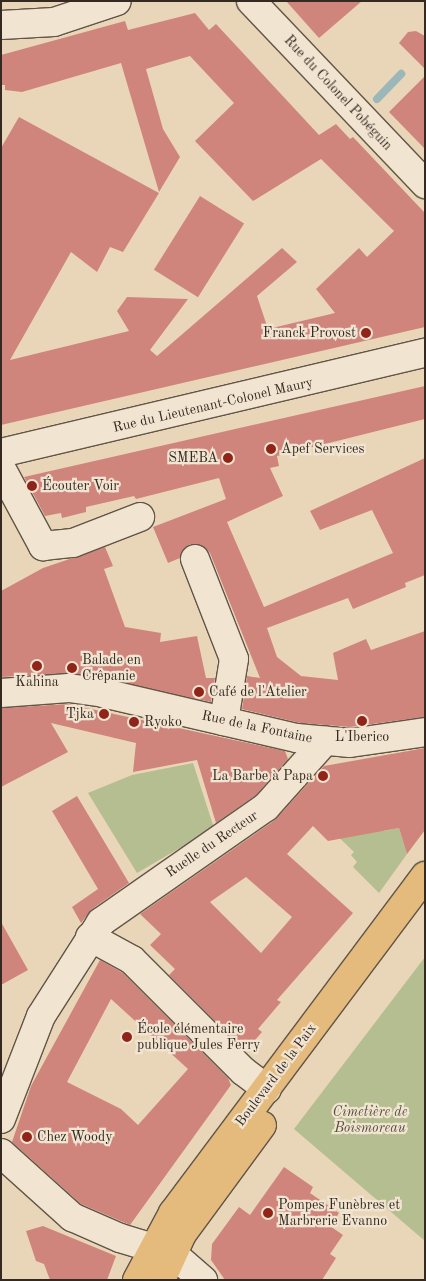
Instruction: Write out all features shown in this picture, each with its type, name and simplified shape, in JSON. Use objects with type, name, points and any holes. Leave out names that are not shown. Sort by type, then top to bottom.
[{"type":"main road","name":"Boulevard de la Paix","points":[[161,1280],[163,1251],[184,1198],[425,876]]},
{"type":"main road","name":"Boulevard de la Paix","points":[[137,1280],[163,1251],[182,1234],[425,907]]},
{"type":"street","points":[[1,25],[54,22],[117,1]]},
{"type":"street","name":"Rue du Colonel Pobéguin","points":[[252,1],[425,184]]},
{"type":"street","name":"Rue du Lieutenant-Colonel Maury","points":[[1,453],[425,353]]},
{"type":"street","points":[[1,468],[43,546],[74,543],[140,517]]},
{"type":"street","points":[[195,560],[234,659],[224,721]]},
{"type":"street","name":"Rue de la Fontaine","points":[[1,693],[69,688],[297,738],[325,741],[350,743],[425,732]]},
{"type":"street","name":"Ruelle du Recteur","points":[[1,1120],[41,1016],[101,922],[174,875],[266,807],[325,741]]},
{"type":"street","points":[[90,938],[132,960],[212,1024],[243,1071],[267,1089]]},
{"type":"street","points":[[1,1153],[72,1217],[163,1251],[203,1280]]},
{"type":"green space","points":[[193,763],[214,828],[137,873],[88,793],[132,775]]},
{"type":"green space","points":[[380,808],[384,831],[399,828],[407,854],[379,893],[353,867],[357,862],[351,855],[354,852],[322,821]]},
{"type":"green space","name":"Cimetière de Boismoreau","points":[[425,957],[425,1241],[294,1129]]},
{"type":"building","points":[[286,1],[362,1],[319,38]]},
{"type":"building","points":[[195,13],[209,30],[216,24],[319,135],[336,124],[350,139],[353,137],[425,213],[425,327],[1,425],[1,148],[19,117],[159,193],[123,252],[110,247],[97,272],[71,252],[10,360],[129,331],[117,311],[127,297],[188,299],[150,350],[157,356],[282,248],[297,262],[257,296],[268,329],[335,313],[316,289],[359,248],[367,257],[394,231],[321,159],[253,201],[195,141],[234,103],[190,56],[146,69],[163,129],[180,157],[159,192],[121,63],[22,92],[5,90],[5,85],[1,85],[1,55],[125,21],[128,30]]},
{"type":"building","points":[[416,31],[425,36],[425,69],[399,43],[408,32]]},
{"type":"building","points":[[425,76],[425,149],[389,112]]},
{"type":"building","points":[[200,196],[244,224],[198,297],[154,270]]},
{"type":"building","points":[[425,386],[425,419],[277,456],[279,466],[270,468],[283,496],[227,522],[264,607],[393,553],[372,510],[320,530],[310,511],[425,458],[425,575],[405,583],[406,587],[353,609],[348,598],[267,628],[277,657],[301,676],[338,680],[333,653],[366,639],[371,650],[425,631],[425,717],[350,727],[300,723],[242,709],[247,676],[260,678],[210,553],[204,547],[190,544],[183,550],[180,558],[168,563],[153,527],[226,499],[219,478],[136,499],[134,496],[86,507],[86,512],[62,518],[61,513],[45,516],[24,477]]},
{"type":"building","points":[[105,547],[113,566],[104,569],[125,627],[161,633],[160,642],[197,636],[206,678],[215,678],[211,702],[71,673],[1,677],[1,591],[43,568]]},
{"type":"building","points":[[68,704],[285,751],[288,759],[256,795],[216,823],[197,760],[133,772],[136,743],[51,723],[68,752],[1,787],[1,708]]},
{"type":"building","points":[[425,748],[425,830],[407,854],[399,828],[328,841],[313,826],[287,854],[353,913],[277,1000],[281,1002],[258,1029],[262,1032],[249,1047],[242,1048],[169,975],[175,969],[150,945],[161,934],[140,914],[275,820],[324,766]],"holes":[[[246,877],[292,917],[261,953],[210,902]]]},
{"type":"building","points":[[77,796],[129,883],[92,909],[81,923],[72,907],[98,889],[52,811]]},
{"type":"building","points":[[1,922],[28,970],[1,985]]},
{"type":"building","points":[[100,960],[123,973],[228,1078],[231,1085],[130,1225],[81,1204],[12,1142],[31,1086]],"holes":[[[111,999],[188,1069],[138,1125],[121,1109],[67,1082]]]},
{"type":"building","points":[[284,1167],[313,1187],[310,1193],[339,1213],[330,1226],[343,1235],[330,1254],[336,1258],[322,1280],[225,1280],[211,1260],[212,1244],[239,1207],[250,1215]]},
{"type":"building","points":[[43,1226],[116,1256],[107,1280],[50,1280],[44,1264],[36,1261],[26,1231]]},
{"type":"waterway","points":[[377,99],[401,74]]},
{"type":"place","name":"Franck Provost","points":[[366,333]]},
{"type":"place","name":"Apef Services","points":[[271,449]]},
{"type":"place","name":"SMEBA","points":[[228,458]]},
{"type":"place","name":"Écouter Voir","points":[[32,486]]},
{"type":"place","name":"Kahina","points":[[37,666]]},
{"type":"place","name":"Balade en Crêpanie","points":[[72,668]]},
{"type":"place","name":"Café de l'Atelier","points":[[199,692]]},
{"type":"place","name":"Tjka","points":[[104,714]]},
{"type":"place","name":"L'Iberico","points":[[362,721]]},
{"type":"place","name":"Ryoko","points":[[134,722]]},
{"type":"place","name":"La Barbe à Papa","points":[[323,776]]},
{"type":"place","name":"École élémentaire publique Jules Ferry","points":[[127,1037]]},
{"type":"place","name":"Chez Woody","points":[[27,1137]]},
{"type":"place","name":"Pompes Funèbres et Marbrerie Evanno","points":[[268,1213]]}]
